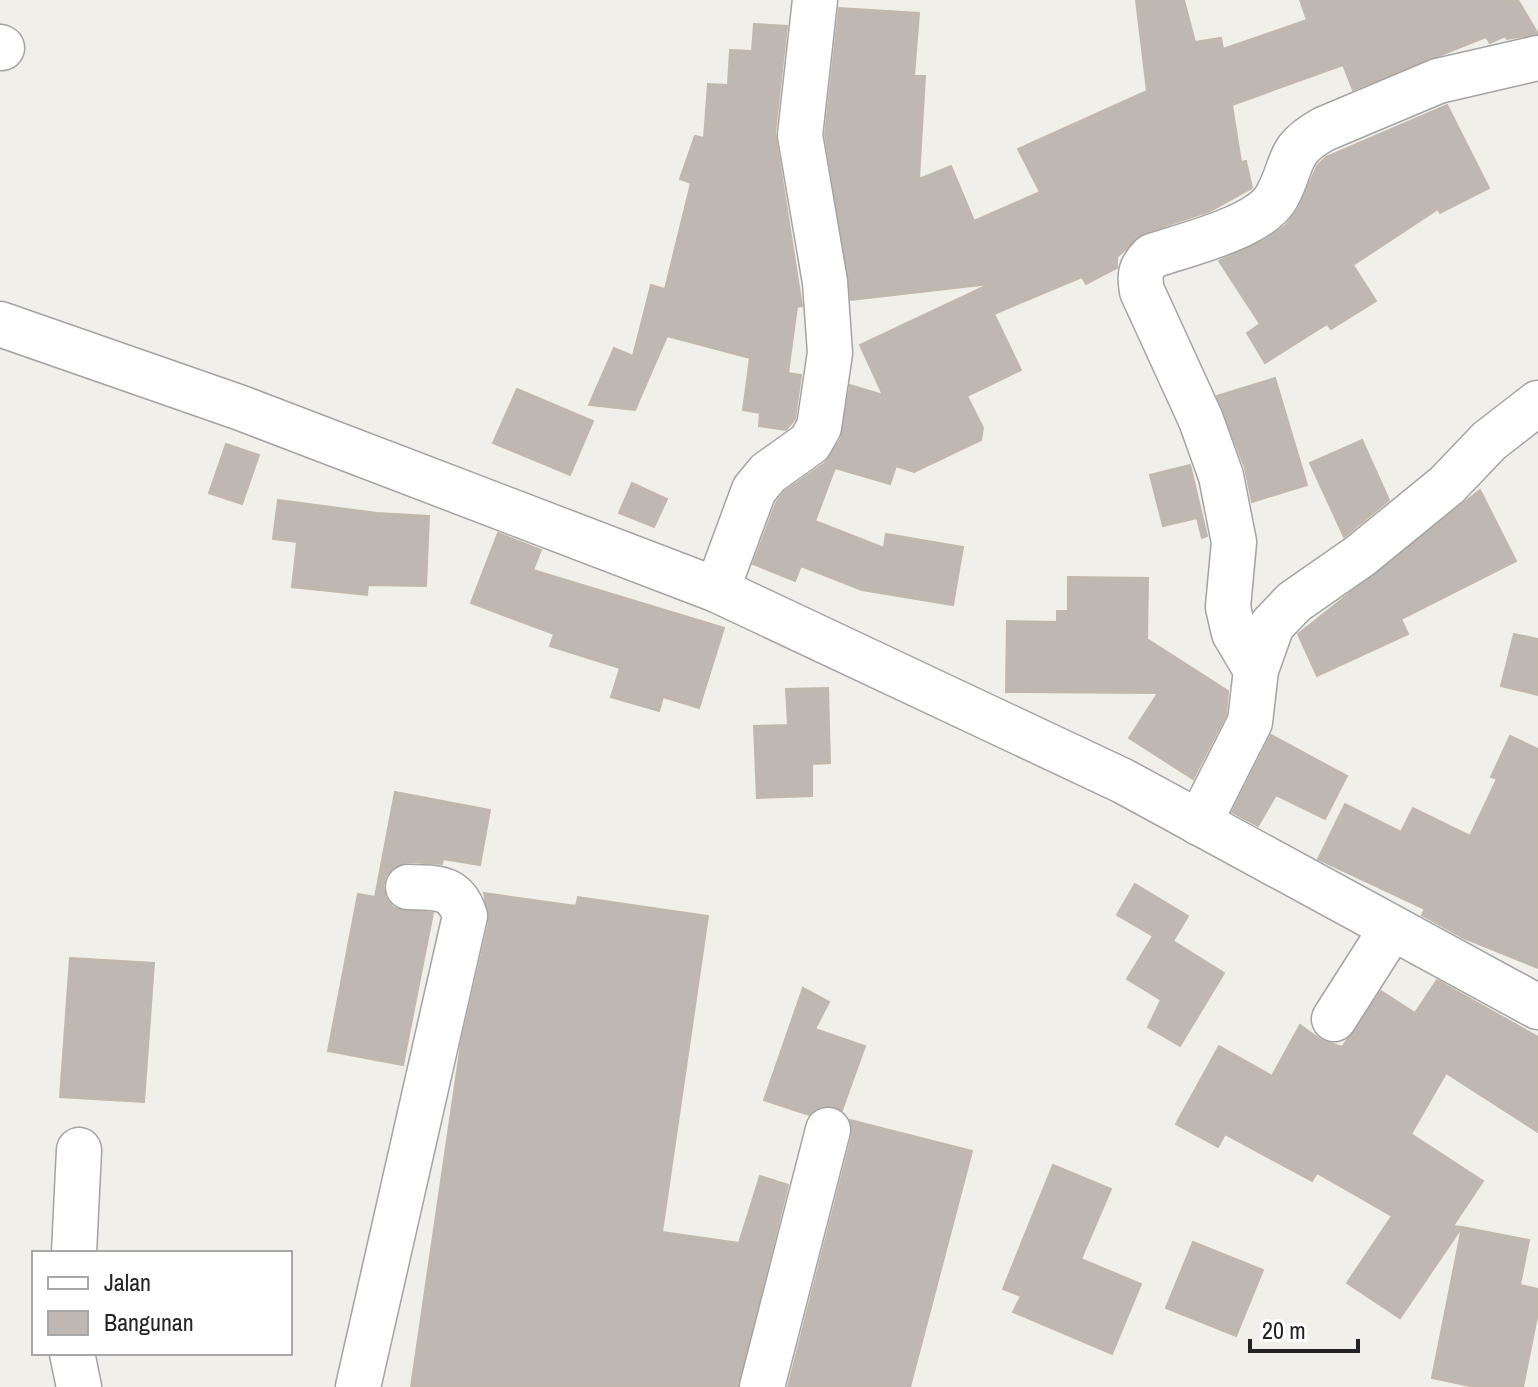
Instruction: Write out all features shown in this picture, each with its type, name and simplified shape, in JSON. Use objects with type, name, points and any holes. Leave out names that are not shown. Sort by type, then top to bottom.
[{"type":"street","points":[[717,590],[754,490],[768,473],[810,443],[819,427],[830,353],[825,282],[800,135],[815,0]]},
{"type":"street","points":[[1256,670],[1234,633],[1228,607],[1234,542],[1221,476],[1201,420],[1142,291],[1139,276],[1143,266],[1152,256],[1237,227],[1267,207],[1275,199],[1292,155],[1307,138],[1324,129],[1438,81],[1538,58]]},
{"type":"street","points":[[0,324],[241,408],[717,590],[1123,781],[1538,1007]]},
{"type":"street","points":[[1199,823],[1250,722],[1256,670],[1272,625],[1294,602],[1360,556],[1447,485],[1489,441],[1538,403]]},
{"type":"street","points":[[358,1387],[465,916],[457,897],[444,888],[408,887]]},
{"type":"street","points":[[1334,1019],[1392,928]]},
{"type":"street","points":[[762,1387],[828,1130]]},
{"type":"street","points":[[74,1251],[79,1150]]},
{"type":"street","points":[[72,1355],[79,1387]]},
{"type":"building","points":[[1136,0],[1184,0],[1195,42],[1221,38],[1223,49],[1307,20],[1300,0],[1518,0],[1538,34],[1507,39],[1505,36],[1490,43],[1486,37],[1353,90],[1343,65],[1232,105],[1241,162],[1246,161],[1252,188],[1210,211],[1144,233],[1117,257],[1117,268],[1086,284],[1082,277],[994,314],[1021,370],[967,396],[983,428],[981,440],[914,472],[896,466],[890,484],[835,468],[815,521],[884,548],[886,534],[963,547],[953,605],[862,590],[801,566],[795,581],[753,564],[776,503],[785,491],[825,463],[841,439],[850,385],[883,395],[860,345],[990,284],[851,300],[825,134],[839,8],[919,13],[914,76],[925,76],[919,179],[951,166],[974,221],[1040,192],[1018,149],[1147,91]]},
{"type":"building","points":[[754,24],[787,26],[775,133],[802,306],[797,307],[788,373],[801,375],[795,419],[786,430],[759,426],[760,413],[743,410],[750,358],[667,336],[635,410],[589,405],[614,348],[633,356],[651,285],[665,289],[691,183],[680,179],[695,136],[704,138],[708,84],[728,85],[730,50],[752,51]]},
{"type":"building","points":[[1447,105],[1489,188],[1440,213],[1438,209],[1353,265],[1376,301],[1331,329],[1327,324],[1265,363],[1247,333],[1260,324],[1219,261],[1265,240],[1286,225],[1298,209],[1317,166],[1326,157]]},
{"type":"building","points":[[1275,378],[1307,485],[1252,502],[1245,468],[1217,396]]},
{"type":"building","points":[[517,389],[593,421],[570,475],[493,443]]},
{"type":"building","points":[[1362,440],[1389,500],[1344,537],[1310,463]]},
{"type":"building","points":[[226,444],[259,455],[242,504],[209,493]]},
{"type":"building","points":[[1190,465],[1207,536],[1202,538],[1197,518],[1163,526],[1150,475]]},
{"type":"building","points":[[632,483],[667,499],[654,527],[619,513]]},
{"type":"building","points":[[1480,490],[1516,561],[1401,619],[1408,634],[1317,676],[1298,634]]},
{"type":"building","points":[[278,500],[377,513],[429,516],[426,586],[368,585],[367,595],[292,587],[297,542],[273,539]]},
{"type":"building","points":[[498,533],[541,550],[533,570],[724,628],[699,708],[663,697],[659,711],[611,697],[620,668],[550,646],[554,634],[471,603]]},
{"type":"building","points":[[1068,577],[1148,578],[1147,639],[1228,691],[1226,715],[1193,779],[1129,738],[1158,693],[1006,692],[1007,621],[1057,622],[1057,611],[1068,611]]},
{"type":"building","points":[[1514,634],[1538,639],[1538,695],[1501,686]]},
{"type":"building","points":[[828,688],[830,763],[812,764],[812,796],[757,798],[754,726],[788,725],[786,689]]},
{"type":"building","points":[[1271,735],[1347,776],[1325,819],[1276,795],[1258,826],[1232,812]]},
{"type":"building","points":[[1510,736],[1538,749],[1538,968],[1464,938],[1422,915],[1425,909],[1318,859],[1345,804],[1401,832],[1413,808],[1470,836],[1497,779],[1491,777]]},
{"type":"building","points":[[395,792],[490,810],[480,865],[443,859],[442,864],[409,862],[395,866],[386,875],[383,886],[386,898],[394,908],[433,913],[403,1065],[328,1051],[358,894],[375,897]]},
{"type":"building","points":[[1135,884],[1188,916],[1173,941],[1224,973],[1180,1046],[1148,1027],[1161,1000],[1127,979],[1153,936],[1117,915]]},
{"type":"building","points":[[484,893],[576,906],[578,897],[708,916],[662,1232],[739,1243],[760,1176],[788,1185],[738,1387],[411,1387],[461,1044],[489,922]]},
{"type":"building","points":[[70,958],[154,963],[144,1102],[60,1097]]},
{"type":"building","points":[[1437,980],[1538,1037],[1538,1132],[1446,1073],[1411,1134],[1483,1181],[1453,1226],[1462,1227],[1400,1318],[1347,1283],[1392,1216],[1317,1173],[1312,1181],[1225,1134],[1218,1147],[1176,1124],[1219,1046],[1272,1076],[1300,1025],[1321,1040],[1342,1047],[1381,991],[1415,1013]]},
{"type":"building","points":[[803,988],[829,1002],[815,1029],[865,1046],[842,1110],[822,1106],[809,1115],[764,1100]]},
{"type":"building","points":[[850,1120],[972,1151],[910,1387],[788,1387],[852,1136]]},
{"type":"building","points":[[1053,1165],[1111,1189],[1081,1259],[1141,1284],[1112,1354],[1013,1312],[1021,1296],[1003,1289]]},
{"type":"building","points":[[1462,1227],[1529,1240],[1520,1285],[1538,1289],[1538,1312],[1523,1387],[1475,1387],[1432,1378]]},
{"type":"building","points":[[1193,1242],[1263,1270],[1236,1336],[1166,1308]]}]
